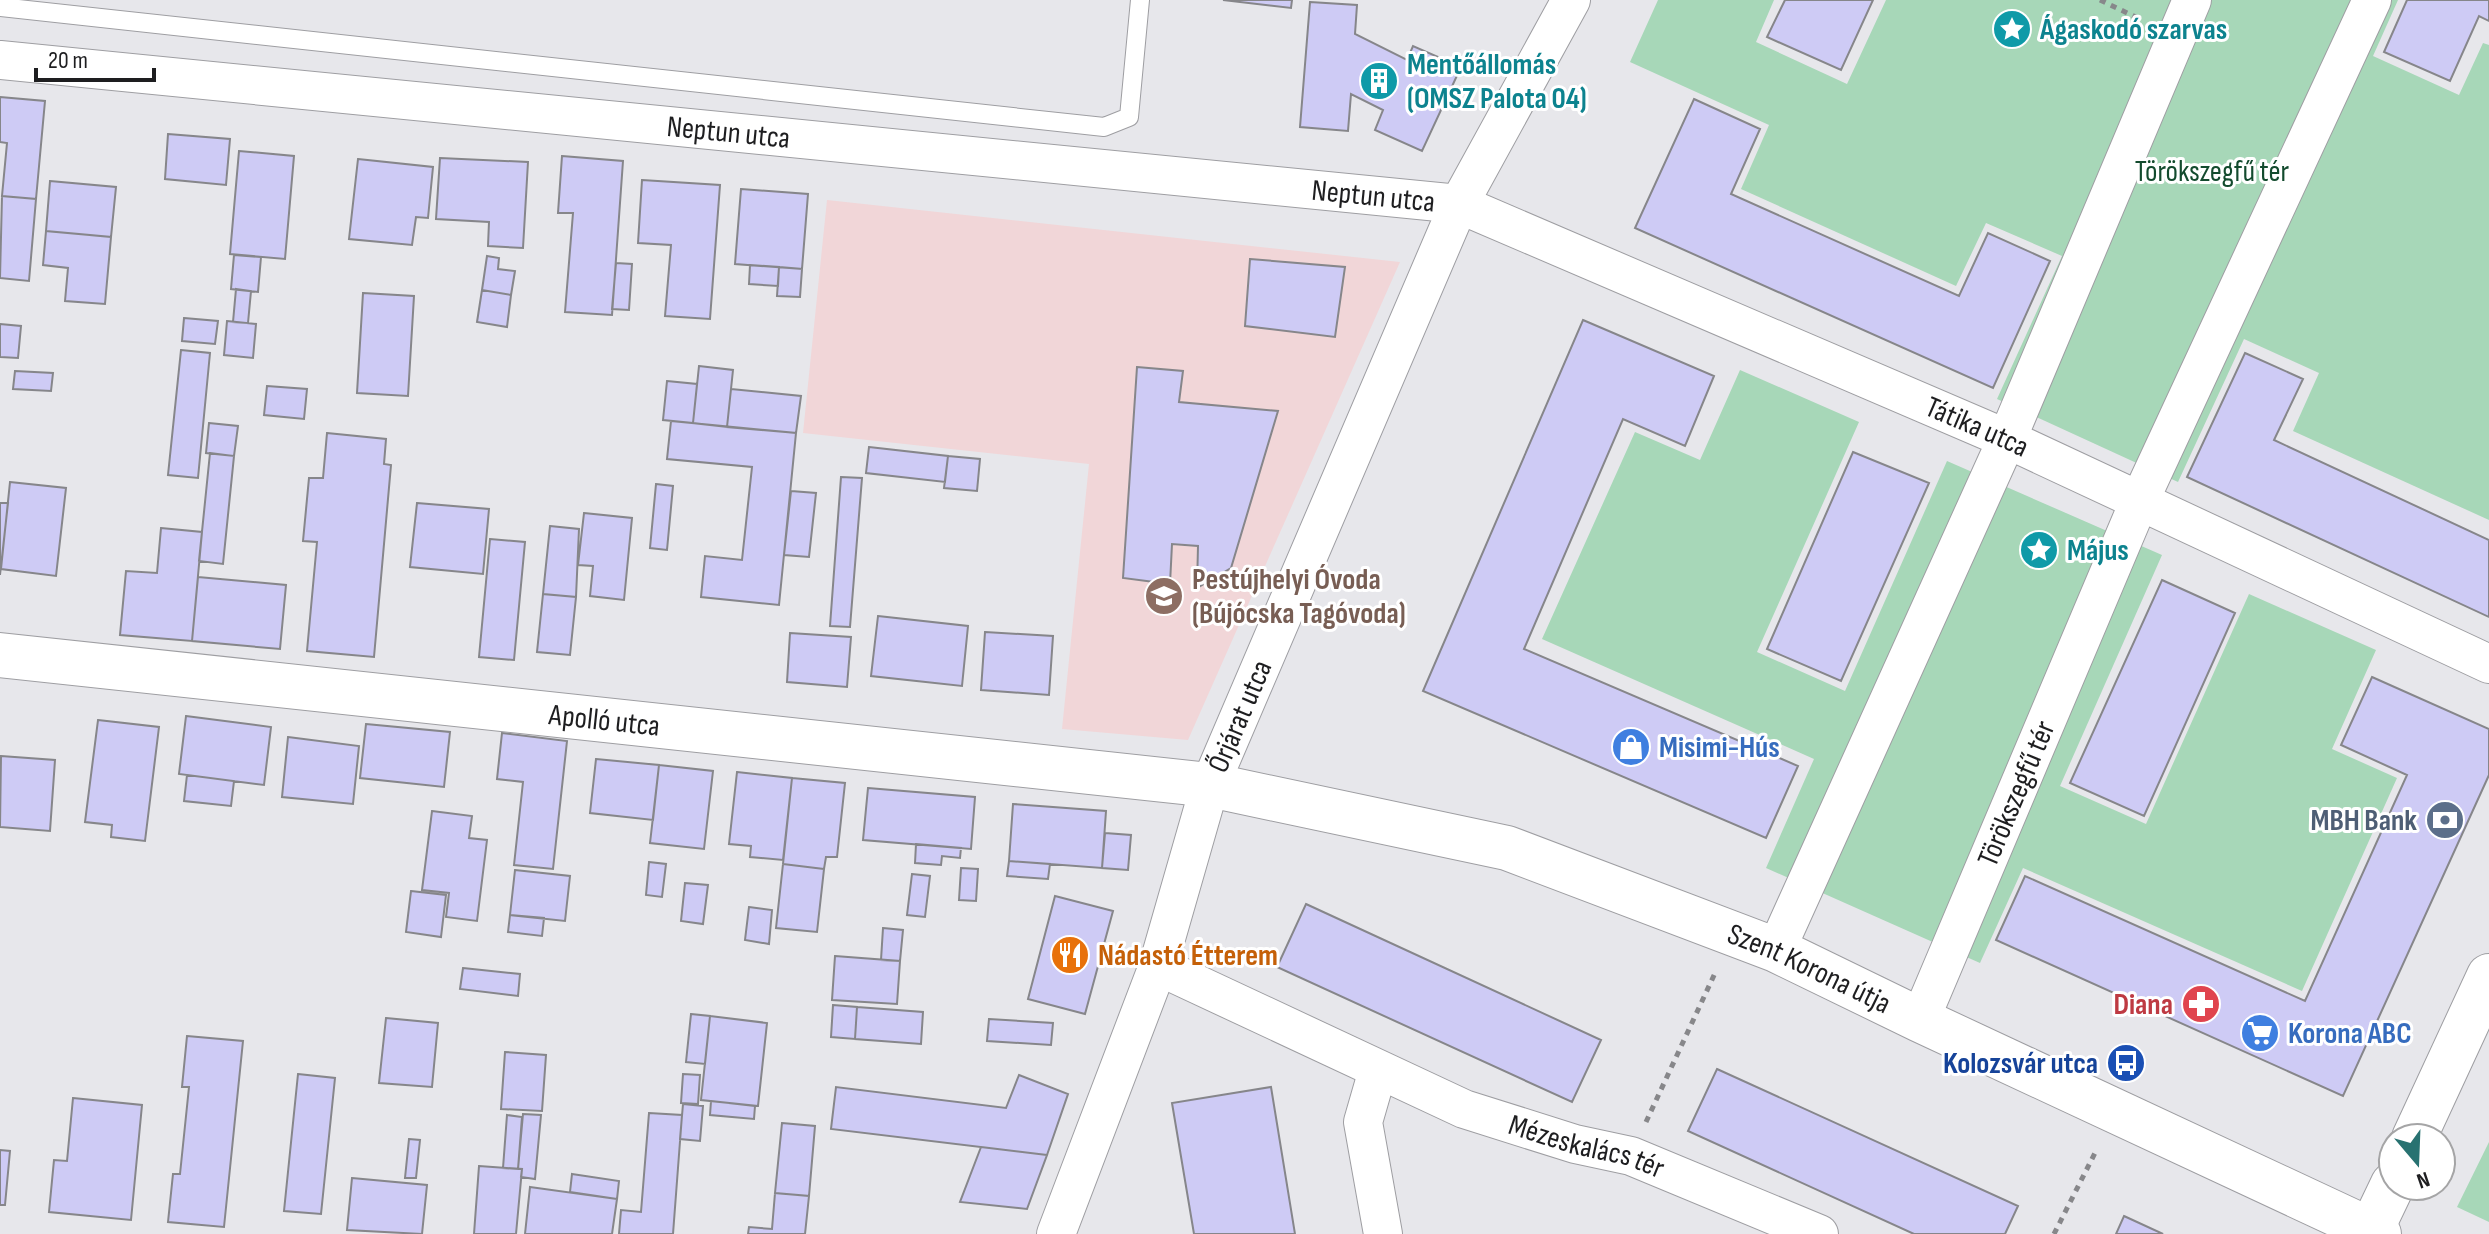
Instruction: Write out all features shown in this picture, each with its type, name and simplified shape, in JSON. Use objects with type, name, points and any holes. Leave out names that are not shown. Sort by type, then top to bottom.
[{"type":"street","name":"Őrjárat utca","points":[[1056,1234],[1158,966],[1210,785],[1459,204],[1571,0]]},
{"type":"street","points":[[1776,950],[2007,439],[2192,0]]},
{"type":"street","name":"Törökszegfű tér","points":[[1920,1020],[2139,502],[2372,0]]},
{"type":"street","name":"Neptun utca","points":[[0,60],[1459,204]]},
{"type":"street","name":"Tátika utca","points":[[1459,204],[2007,439],[2489,664]]},
{"type":"street","name":"Apolló utca","points":[[0,655],[1210,785]]},
{"type":"street","name":"Szent Korona útja","points":[[1210,785],[1507,848],[1776,950],[2375,1232]]},
{"type":"street","name":"Mézeskalács tér","points":[[1158,966],[1464,1109],[1575,1144],[1631,1156],[1803,1231]]},
{"type":"street","points":[[2421,1122],[2489,976]]},
{"type":"street","points":[[1378,1070],[1363,1122],[1383,1234]]},
{"type":"street","points":[[2375,1232],[2386,1202]]},
{"type":"lane","points":[[0,7],[1104,127],[1129,117],[1140,0]]},
{"type":"path","points":[[1631,1156],[1733,934]]},
{"type":"path","points":[[2054,1234],[2116,1112]]},
{"type":"shaded area","name":"Pestújhelyi Óvoda (Bújócska Tagóvoda)","points":[[827,200],[1400,262],[1188,740],[1062,729],[1089,464],[803,433]]},
{"type":"green space","name":"Törökszegfű tér","points":[[1658,0],[1774,0],[1756,42],[1847,84],[1886,0],[2398,0],[2373,56],[2459,95],[2483,43],[2489,45],[2489,520],[2293,431],[2319,373],[2244,339],[2178,482],[1997,399],[2062,256],[1986,223],[1956,286],[1741,189],[1769,125],[1630,62]]},
{"type":"green space","points":[[1740,370],[1859,422],[1757,652],[1845,691],[1947,461],[2162,555],[2060,786],[2146,824],[2249,594],[2376,650],[2332,749],[2397,778],[2302,991],[2023,868],[1980,963],[1766,868],[1814,759],[1542,639],[1635,432],[1700,460]]},
{"type":"green space","points":[[2489,1142],[2489,1222],[2457,1207]]},
{"type":"building","points":[[1223,0],[1292,0],[1291,8]]},
{"type":"building","points":[[1785,0],[1873,0],[1841,70],[1767,37]]},
{"type":"building","points":[[2407,0],[2489,0],[2489,21],[2479,16],[2450,81],[2384,52]]},
{"type":"building","name":"Mentőállomás (OMSZ Palota 04)","points":[[1310,2],[1357,5],[1355,34],[1407,60],[1413,46],[1461,67],[1422,151],[1375,130],[1383,110],[1351,94],[1348,131],[1300,127]]},
{"type":"building","points":[[0,97],[45,101],[36,199],[2,196],[7,143],[0,142]]},
{"type":"building","points":[[1694,99],[1760,129],[1731,194],[1959,296],[1988,233],[2050,261],[1993,388],[1635,228]]},
{"type":"building","points":[[168,134],[230,139],[226,185],[165,179]]},
{"type":"building","points":[[239,151],[294,156],[285,259],[230,254]]},
{"type":"building","points":[[562,156],[623,161],[612,315],[565,312],[573,213],[558,213]]},
{"type":"building","points":[[440,158],[528,162],[523,248],[488,246],[489,222],[436,219]]},
{"type":"building","points":[[358,159],[433,167],[428,218],[416,217],[412,245],[349,239]]},
{"type":"building","points":[[642,180],[720,185],[710,319],[665,316],[671,245],[638,243]]},
{"type":"building","points":[[50,181],[116,187],[111,237],[46,231]]},
{"type":"building","points":[[741,189],[808,194],[802,269],[735,264]]},
{"type":"building","points":[[2,196],[36,199],[29,281],[0,278]]},
{"type":"building","points":[[46,231],[111,237],[105,304],[65,301],[68,268],[43,265]]},
{"type":"building","points":[[234,255],[261,257],[258,292],[231,289]]},
{"type":"building","points":[[487,256],[499,258],[498,269],[515,271],[511,295],[482,290]]},
{"type":"building","points":[[1250,259],[1345,267],[1335,337],[1245,326]]},
{"type":"building","points":[[616,263],[632,264],[629,310],[612,309]]},
{"type":"building","points":[[750,265],[779,267],[778,286],[749,284]]},
{"type":"building","points":[[779,267],[802,269],[800,297],[777,296]]},
{"type":"building","points":[[236,289],[251,291],[248,323],[233,322]]},
{"type":"building","points":[[482,290],[511,295],[507,327],[477,322]]},
{"type":"building","points":[[363,293],[414,296],[408,396],[357,393]]},
{"type":"building","points":[[184,318],[218,321],[215,344],[182,341]]},
{"type":"building","points":[[1583,320],[1714,376],[1685,446],[1623,419],[1524,649],[1798,766],[1766,838],[1423,691]]},
{"type":"building","points":[[227,321],[256,324],[253,358],[224,355]]},
{"type":"building","points":[[0,324],[21,326],[18,358],[0,357]]},
{"type":"building","points":[[181,350],[210,353],[198,478],[168,475]]},
{"type":"building","points":[[2245,353],[2303,379],[2274,440],[2489,540],[2489,617],[2187,477]]},
{"type":"building","points":[[699,366],[733,370],[727,427],[693,423]]},
{"type":"building","points":[[1137,367],[1183,371],[1179,402],[1278,411],[1231,568],[1197,588],[1198,546],[1172,544],[1170,584],[1123,578]]},
{"type":"building","points":[[15,371],[53,373],[51,391],[13,389]]},
{"type":"building","points":[[667,381],[697,384],[693,423],[663,420]]},
{"type":"building","points":[[267,386],[307,389],[304,419],[264,415]]},
{"type":"building","points":[[731,389],[801,396],[796,433],[727,427]]},
{"type":"building","points":[[671,421],[796,433],[779,605],[701,597],[705,556],[742,560],[752,467],[667,459]]},
{"type":"building","points":[[209,423],[238,426],[234,456],[206,453]]},
{"type":"building","points":[[327,433],[386,439],[384,464],[391,465],[374,657],[307,651],[317,542],[303,541],[309,478],[323,478]]},
{"type":"building","points":[[869,447],[948,456],[945,482],[866,473]]},
{"type":"building","points":[[1853,452],[1929,483],[1841,681],[1767,649]]},
{"type":"building","points":[[210,453],[234,456],[223,564],[199,561]]},
{"type":"building","points":[[948,456],[980,459],[977,491],[944,488]]},
{"type":"building","points":[[841,477],[862,478],[850,627],[830,626]]},
{"type":"building","points":[[10,482],[66,488],[56,576],[1,569]]},
{"type":"building","points":[[656,484],[673,486],[667,550],[650,548]]},
{"type":"building","points":[[791,491],[816,493],[809,557],[784,555]]},
{"type":"building","points":[[0,503],[8,503],[0,575]]},
{"type":"building","points":[[417,503],[489,509],[483,574],[410,567]]},
{"type":"building","points":[[584,513],[632,518],[624,600],[590,596],[593,566],[578,565]]},
{"type":"building","points":[[550,526],[579,529],[576,597],[543,594]]},
{"type":"building","points":[[161,528],[202,532],[192,641],[120,635],[126,571],[157,573]]},
{"type":"building","points":[[490,539],[525,542],[514,660],[479,657]]},
{"type":"building","points":[[198,577],[286,585],[280,649],[192,641]]},
{"type":"building","points":[[2162,580],[2235,613],[2144,816],[2070,783]]},
{"type":"building","points":[[543,594],[576,597],[570,655],[537,652]]},
{"type":"building","points":[[878,616],[968,626],[962,686],[871,676]]},
{"type":"building","points":[[985,632],[1053,636],[1049,695],[981,690]]},
{"type":"building","points":[[790,633],[851,637],[847,687],[787,682]]},
{"type":"building","points":[[2372,677],[2489,729],[2489,775],[2343,1096],[1996,940],[2025,876],[2305,1001],[2407,775],[2341,745]]},
{"type":"building","points":[[186,716],[271,727],[264,785],[179,774]]},
{"type":"building","points":[[98,720],[159,727],[145,841],[111,837],[112,825],[85,822]]},
{"type":"building","points":[[366,724],[450,732],[444,787],[360,778]]},
{"type":"building","points":[[502,733],[567,741],[553,869],[514,865],[523,782],[497,779]]},
{"type":"building","points":[[288,737],[359,746],[353,804],[282,797]]},
{"type":"building","points":[[1,756],[55,760],[50,831],[0,827]]},
{"type":"building","points":[[596,759],[659,765],[653,820],[590,813]]},
{"type":"building","points":[[659,765],[713,771],[704,849],[650,843]]},
{"type":"building","points":[[737,772],[792,778],[783,860],[750,857],[751,846],[729,844]]},
{"type":"building","points":[[187,775],[234,781],[231,806],[184,801]]},
{"type":"building","points":[[792,778],[845,783],[837,857],[826,857],[824,869],[783,864]]},
{"type":"building","points":[[868,788],[975,797],[971,849],[863,840]]},
{"type":"building","points":[[1013,804],[1106,811],[1102,868],[1009,861]]},
{"type":"building","points":[[432,811],[472,816],[469,838],[487,840],[477,921],[446,917],[449,893],[422,890]]},
{"type":"building","points":[[1105,833],[1131,835],[1128,870],[1102,868]]},
{"type":"building","points":[[916,844],[961,848],[960,858],[942,856],[941,865],[915,863]]},
{"type":"building","points":[[1009,861],[1050,864],[1048,879],[1007,876]]},
{"type":"building","points":[[649,862],[666,864],[662,897],[646,895]]},
{"type":"building","points":[[783,864],[824,869],[817,932],[776,928]]},
{"type":"building","points":[[961,868],[978,869],[976,901],[959,900]]},
{"type":"building","points":[[515,870],[570,876],[565,921],[510,915]]},
{"type":"building","points":[[912,874],[930,876],[925,917],[907,915]]},
{"type":"building","points":[[685,883],[708,885],[703,924],[681,921]]},
{"type":"building","points":[[411,891],[446,895],[441,937],[406,932]]},
{"type":"building","name":"Nádastó Étterem","points":[[1055,896],[1113,911],[1085,1014],[1028,999]]},
{"type":"building","points":[[1306,904],[1601,1040],[1572,1102],[1277,967]]},
{"type":"building","points":[[749,907],[772,910],[769,944],[745,940]]},
{"type":"building","points":[[510,915],[544,918],[542,936],[508,932]]},
{"type":"building","points":[[883,928],[903,930],[900,961],[881,960]]},
{"type":"building","points":[[835,956],[900,961],[897,1004],[832,1000]]},
{"type":"building","points":[[463,968],[520,974],[518,996],[460,989]]},
{"type":"building","points":[[833,1005],[857,1007],[855,1039],[831,1037]]},
{"type":"building","points":[[857,1007],[923,1012],[921,1044],[855,1039]]},
{"type":"building","points":[[691,1014],[710,1016],[705,1064],[686,1062]]},
{"type":"building","points":[[710,1016],[767,1023],[758,1106],[701,1100]]},
{"type":"building","points":[[386,1018],[438,1023],[432,1087],[379,1083]]},
{"type":"building","points":[[989,1019],[1053,1023],[1051,1045],[987,1041]]},
{"type":"building","points":[[187,1036],[243,1041],[224,1227],[168,1222],[173,1174],[180,1174],[189,1087],[182,1087]]},
{"type":"building","points":[[505,1052],[546,1055],[542,1111],[501,1109]]},
{"type":"building","points":[[1717,1069],[2018,1206],[2005,1234],[1914,1234],[1688,1131]]},
{"type":"building","points":[[298,1074],[335,1078],[321,1214],[284,1211]]},
{"type":"building","points":[[683,1074],[700,1075],[698,1104],[681,1103]]},
{"type":"building","points":[[1019,1075],[1068,1094],[1047,1155],[831,1129],[836,1087],[1006,1108]]},
{"type":"building","points":[[1271,1087],[1295,1234],[1194,1234],[1172,1103]]},
{"type":"building","points":[[73,1098],[142,1105],[131,1220],[49,1212],[54,1160],[67,1161]]},
{"type":"building","points":[[711,1101],[755,1106],[754,1119],[710,1115]]},
{"type":"building","points":[[683,1104],[703,1106],[700,1141],[680,1139]]},
{"type":"building","points":[[649,1113],[682,1115],[673,1234],[619,1234],[621,1210],[641,1212]]},
{"type":"building","points":[[523,1114],[541,1115],[535,1179],[521,1177],[522,1169],[518,1169]]},
{"type":"building","points":[[507,1115],[522,1117],[518,1169],[503,1168]]},
{"type":"building","points":[[782,1123],[815,1126],[809,1196],[775,1193]]},
{"type":"building","points":[[409,1139],[420,1140],[416,1178],[405,1178]]},
{"type":"building","points":[[981,1147],[1047,1155],[1027,1209],[960,1202]]},
{"type":"building","points":[[0,1150],[10,1151],[5,1205],[0,1205]]},
{"type":"building","points":[[479,1166],[522,1169],[516,1234],[474,1234]]},
{"type":"building","points":[[572,1174],[619,1181],[617,1199],[570,1192]]},
{"type":"building","points":[[352,1178],[427,1185],[422,1234],[347,1230]]},
{"type":"building","points":[[530,1187],[617,1199],[612,1234],[525,1234]]},
{"type":"building","points":[[775,1193],[809,1196],[805,1234],[748,1234],[749,1227],[772,1229]]},
{"type":"building","points":[[2124,1216],[2163,1234],[2116,1234]]},
{"type":"place","name":"Ágaskodó szarvas","points":[[2012,29]]},
{"type":"place","name":"Mentőállomás (OMSZ Palota 04)","points":[[1379,81]]},
{"type":"place","name":"Május","points":[[2039,550]]},
{"type":"place","name":"Pestújhelyi Óvoda (Bújócska Tagóvoda)","points":[[1164,596]]},
{"type":"place","name":"Misimi-Hús","points":[[1631,747]]},
{"type":"place","name":"MBH Bank","points":[[2445,820]]},
{"type":"place","name":"Nádastó Étterem","points":[[1070,955]]},
{"type":"place","name":"Diana","points":[[2201,1004]]},
{"type":"place","name":"Korona ABC","points":[[2260,1033]]},
{"type":"place","name":"Kolozsvár utca","points":[[2126,1063]]}]
